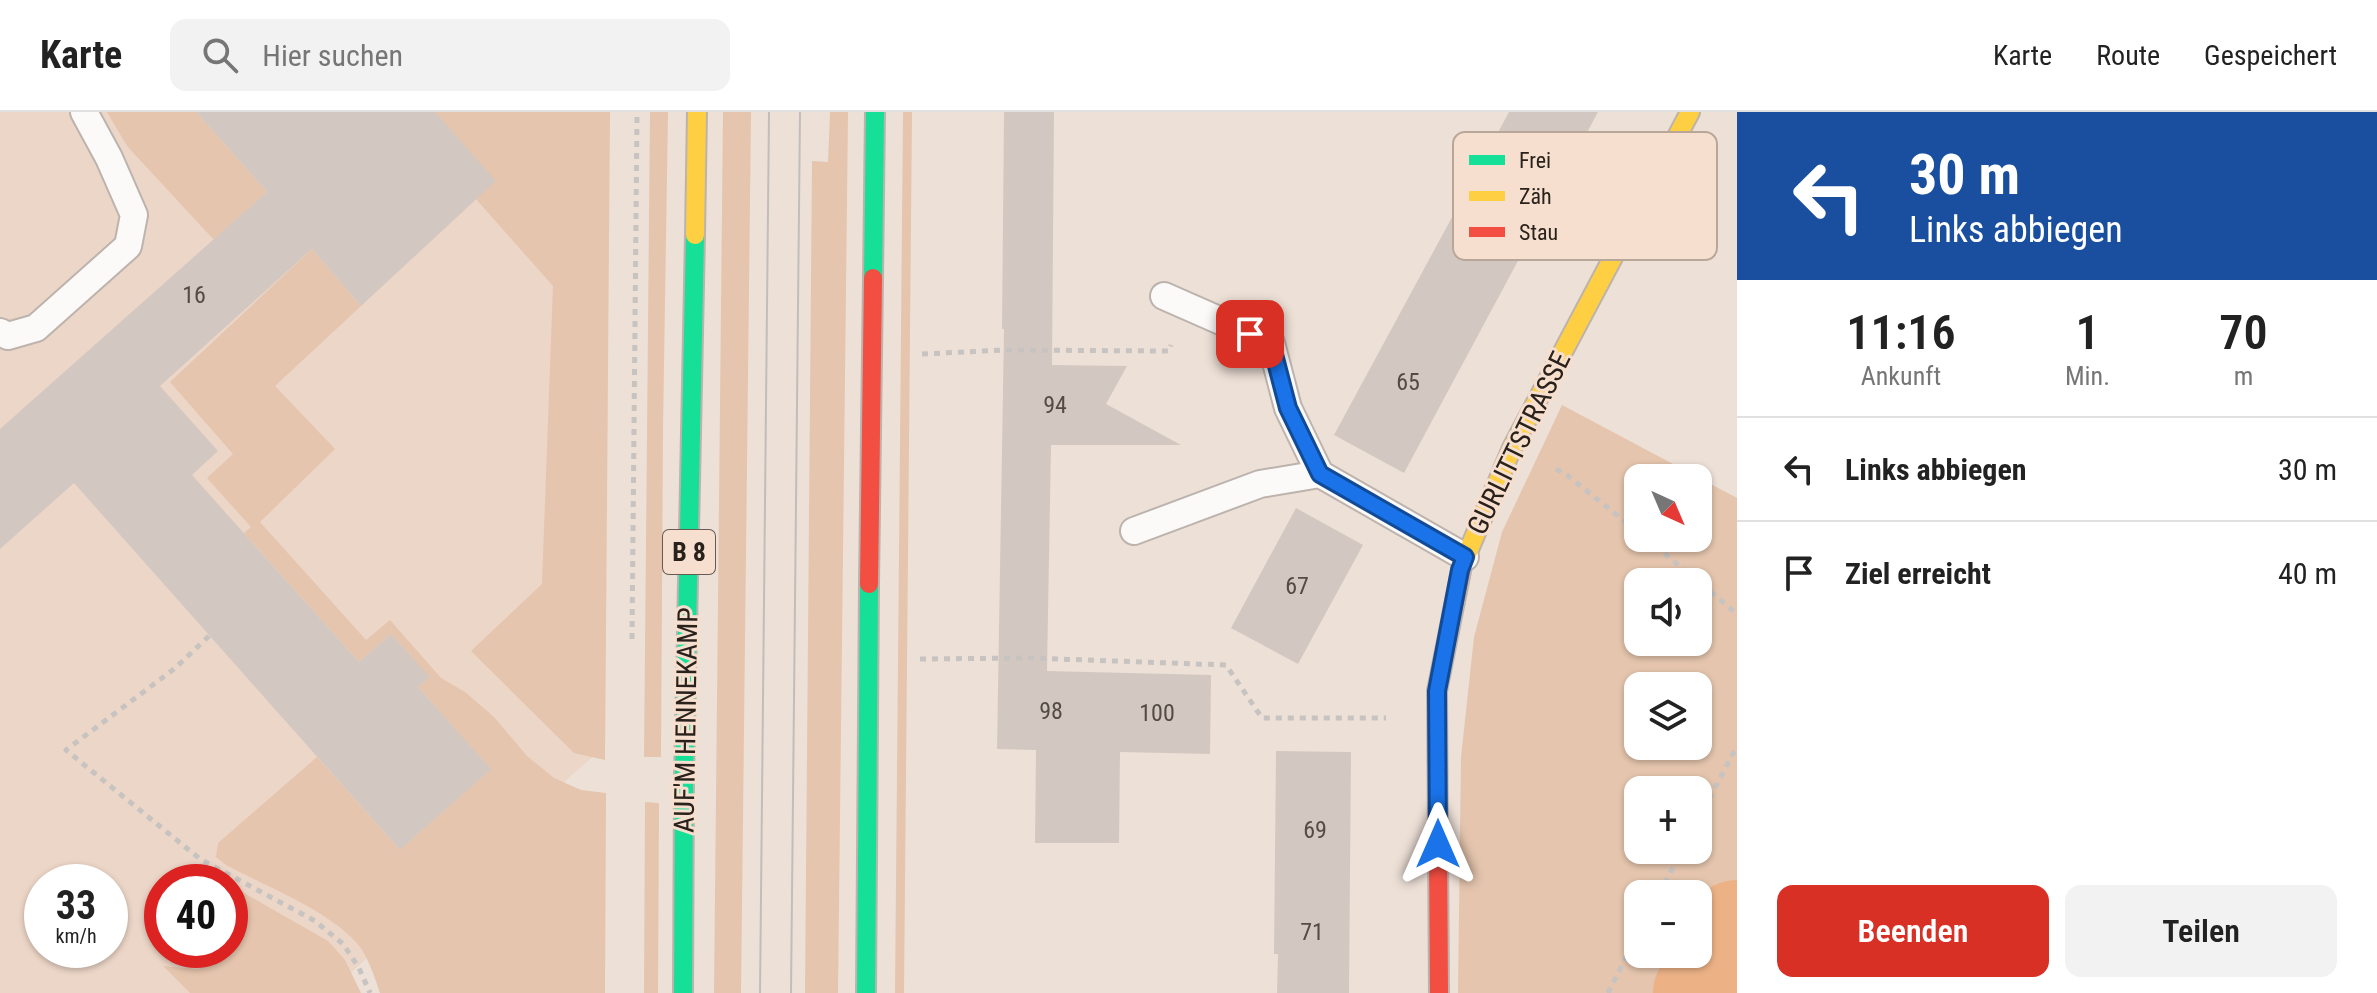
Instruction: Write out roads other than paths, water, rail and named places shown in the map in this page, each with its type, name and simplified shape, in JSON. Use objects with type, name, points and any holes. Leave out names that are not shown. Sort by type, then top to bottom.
[{"type":"main road","name":"AUF'M HENNEKAMP","points":[[683,993],[684,778],[697,112]]},
{"type":"main road","points":[[866,993],[875,112]]},
{"type":"main road","name":"GURLITTSTRASSE","points":[[1679,132],[1690,112]]},
{"type":"main road","name":"GURLITTSTRASSE","points":[[1439,993],[1437,691],[1460,570],[1512,448],[1612,260]]},
{"type":"lane","points":[[0,332],[8,336],[36,328],[128,246],[134,215],[109,158],[84,112]]},
{"type":"lane","points":[[1174,300],[1271,343],[1288,408],[1320,474],[1465,557]]},
{"type":"lane","points":[[1134,531],[1260,484],[1320,474]]},
{"type":"waterway","points":[[1703,993],[1737,930]]},
{"type":"tram line","points":[[760,993],[769,112]]},
{"type":"tram line","points":[[791,993],[800,112]]}]
